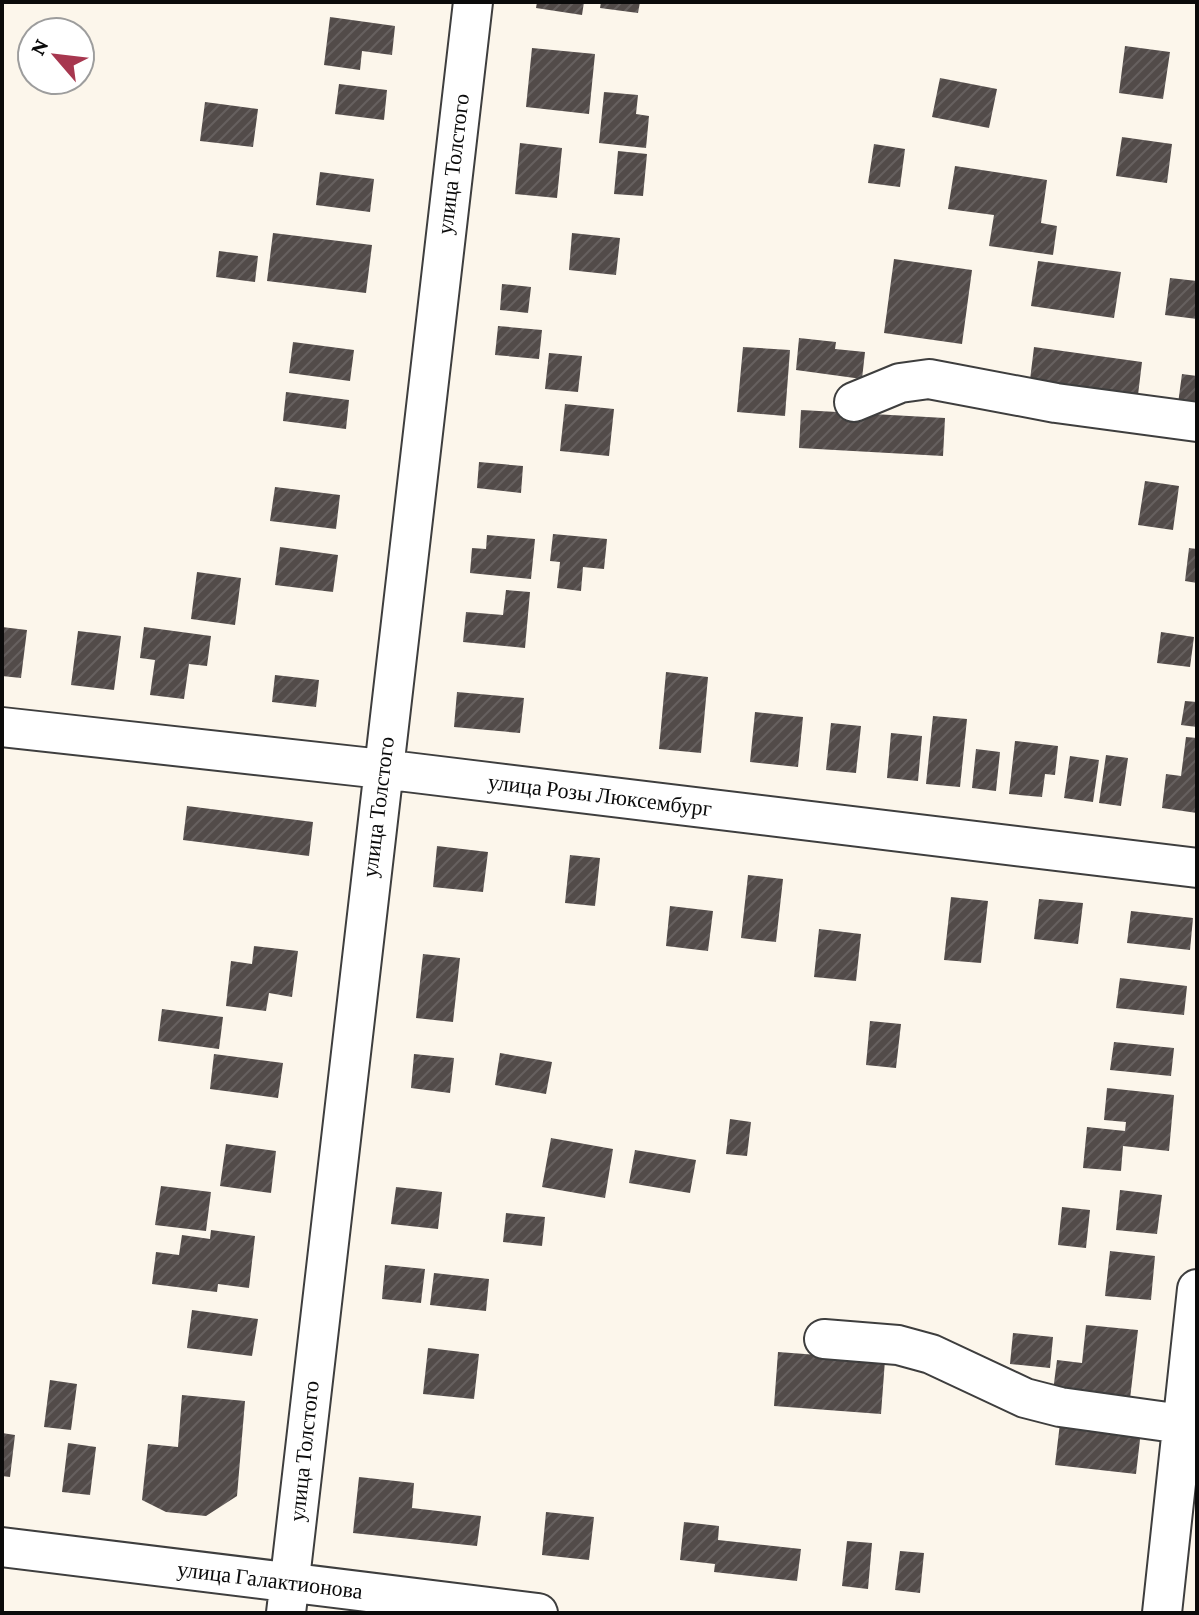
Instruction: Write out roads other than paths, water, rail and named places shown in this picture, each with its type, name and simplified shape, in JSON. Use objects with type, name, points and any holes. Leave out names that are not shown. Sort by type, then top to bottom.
[{"type":"street","name":"улица Толстого","points":[[288,1597],[473,2]]},
{"type":"street","points":[[854,402],[900,383],[929,379],[1056,403],[1197,422]]},
{"type":"street","name":"улица Розы Люксембург","points":[[2,727],[382,769],[1197,868]]},
{"type":"street","points":[[1162,1613],[1197,1289]]},
{"type":"street","points":[[824,1339],[898,1345],[931,1354],[1025,1398],[1060,1407],[1182,1424]]},
{"type":"street","name":"улица Галактионова","points":[[2,1547],[288,1597],[538,1613]]}]
